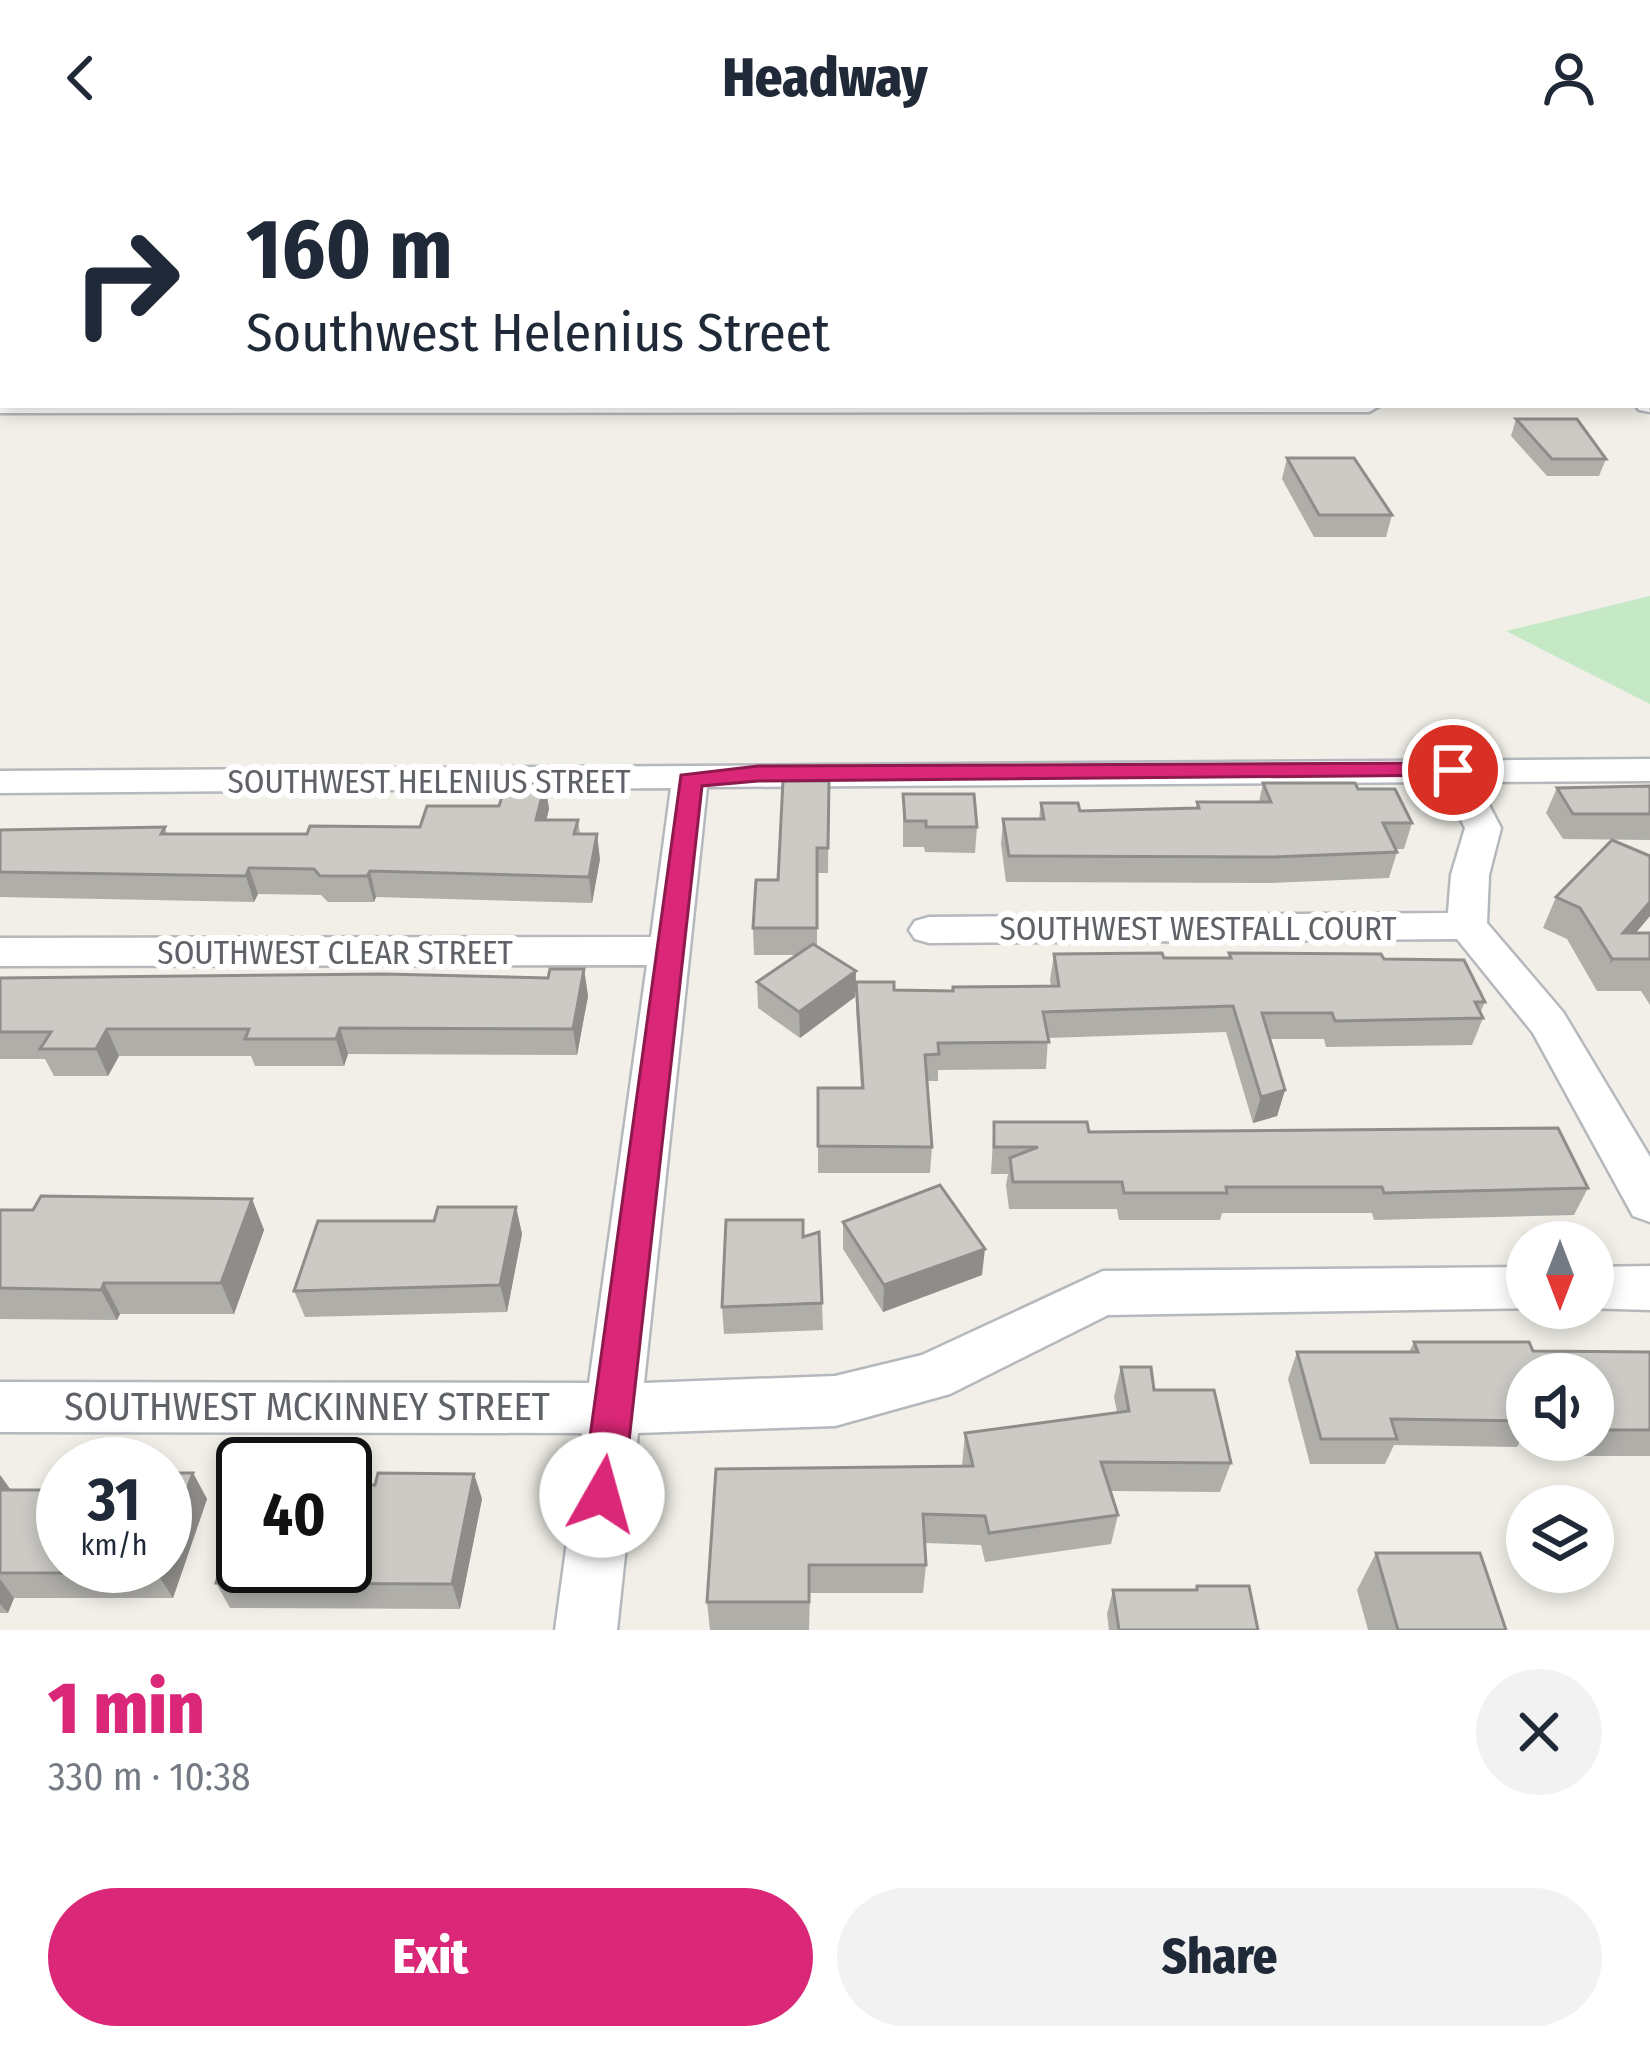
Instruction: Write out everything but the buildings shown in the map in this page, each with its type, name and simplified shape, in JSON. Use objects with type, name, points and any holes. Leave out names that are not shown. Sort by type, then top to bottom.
[{"type":"street","points":[[1453,770],[1483,828],[1470,875],[1467,926],[1515,973],[1556,1029],[1650,1202]]},
{"type":"street","name":"SOUTHWEST HELENIUS STREET","points":[[0,782],[1650,770]]},
{"type":"street","points":[[586,1630],[690,780]]},
{"type":"street","name":"SOUTHWEST WESTFALL COURT","points":[[929,930],[1467,926]]},
{"type":"street","name":"SOUTHWEST CLEAR STREET","points":[[0,952],[670,951]]},
{"type":"street","points":[[1614,1289],[1650,1288]]},
{"type":"street","name":"SOUTHWEST MCKINNEY STREET","points":[[0,1407],[720,1408],[836,1401],[931,1377],[1102,1293],[1506,1289]]},
{"type":"green space","points":[[1650,596],[1650,704],[1506,631]]},
{"type":"route","points":[[602,1495],[690,780],[758,774],[1453,770]]}]
